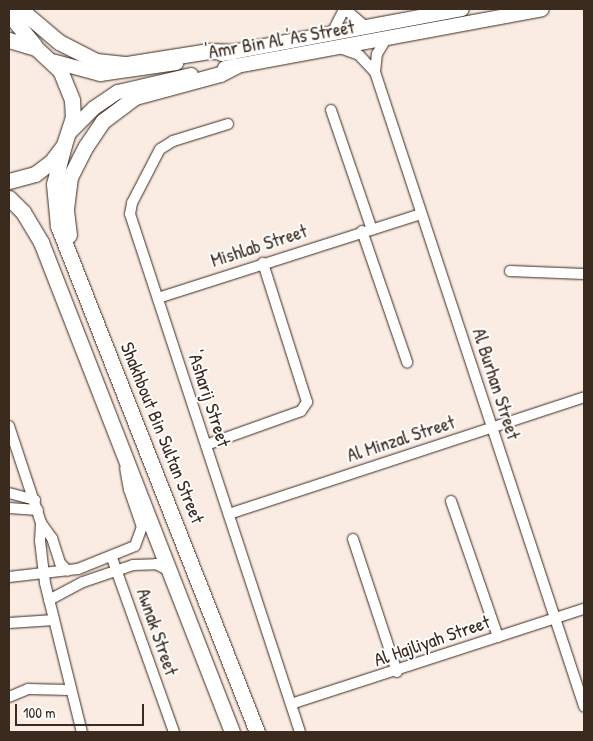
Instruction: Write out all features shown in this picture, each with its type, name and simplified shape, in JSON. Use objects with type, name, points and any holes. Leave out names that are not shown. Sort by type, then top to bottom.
[{"type":"main road","points":[[20,9],[58,42],[96,61],[127,64],[209,51],[234,59],[220,74],[158,89],[126,102],[93,134],[70,177],[66,209],[70,239],[110,344],[117,373]]},
{"type":"main road","name":"'Amr Bin Al 'As Street","points":[[67,139],[100,103],[118,92],[332,33],[462,9]]},
{"type":"main road","name":"'Amr Bin Al 'As Street","points":[[52,62],[90,74],[115,74],[338,48],[542,9]]},
{"type":"main road","points":[[9,14],[36,48]]},
{"type":"main road","points":[[9,40],[36,48]]},
{"type":"main road","name":"Shakhbout Bin Sultan Street","points":[[36,48],[52,62],[64,77],[72,100],[67,139],[54,184],[58,226],[257,732]]},
{"type":"main road","points":[[9,181],[35,174],[51,162],[67,139]]},
{"type":"main road","points":[[9,198],[23,212],[41,242],[232,732]]},
{"type":"street","points":[[332,33],[345,9],[366,27]]},
{"type":"street","points":[[375,72],[377,54],[386,39]]},
{"type":"street","name":"Al Burhan Street","points":[[338,48],[359,55],[375,72],[584,706]]},
{"type":"street","points":[[331,110],[407,362]]},
{"type":"street","name":"'Asharij Street","points":[[228,124],[164,146],[156,153],[132,203],[131,218],[300,732]]},
{"type":"street","name":"Mishlab Street","points":[[158,298],[367,229],[421,214]]},
{"type":"street","points":[[206,445],[301,411],[307,402],[305,388],[263,263]]},
{"type":"street","points":[[510,271],[584,274]]},
{"type":"street","name":"Al Minzal Street","points":[[229,514],[584,397]]},
{"type":"street","points":[[9,426],[41,523],[44,574],[49,600],[82,732]]},
{"type":"street","points":[[9,577],[70,571],[112,558],[135,546],[142,534],[141,521],[126,481],[125,454]]},
{"type":"street","points":[[9,493],[36,505]]},
{"type":"street","points":[[451,501],[498,637]]},
{"type":"street","points":[[9,508],[36,505]]},
{"type":"street","points":[[41,523],[52,538],[60,564],[70,571],[77,584]]},
{"type":"street","points":[[353,538],[397,672]]},
{"type":"street","name":"Awnak Street","points":[[112,558],[174,732]]},
{"type":"street","name":"Awnak Street","points":[[117,572],[148,563],[170,571]]},
{"type":"street","points":[[49,600],[77,584],[117,572]]},
{"type":"street","name":"Al Hajliyah Street","points":[[291,704],[397,672],[584,609]]},
{"type":"street","points":[[9,623],[54,620]]},
{"type":"street","points":[[9,697],[28,689],[70,690]]},
{"type":"street","points":[[217,691],[227,732]]}]
